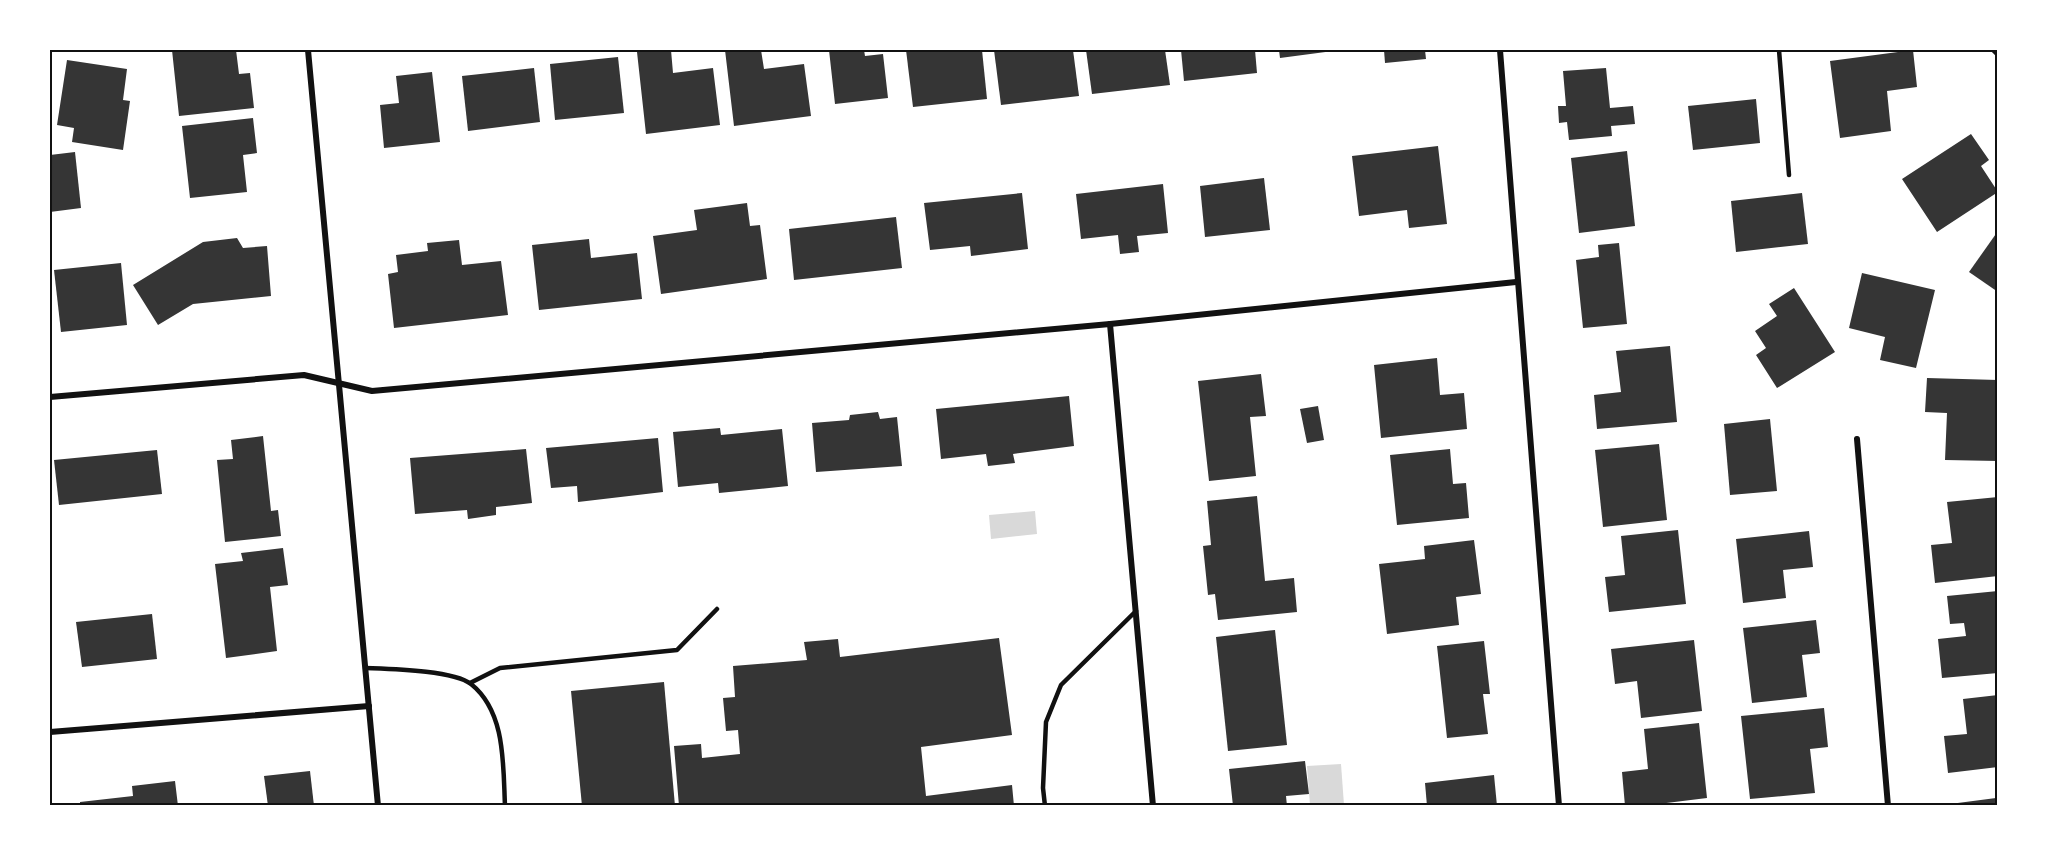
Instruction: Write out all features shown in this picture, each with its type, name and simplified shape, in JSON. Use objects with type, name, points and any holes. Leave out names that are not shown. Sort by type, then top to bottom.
[{"type":"street","points":[[308,50],[378,806]]},
{"type":"street","points":[[1500,50],[1516,282],[1559,806]]},
{"type":"street","points":[[1994,50],[1998,54]]},
{"type":"street","points":[[50,396],[304,375],[372,390],[1110,324],[1516,282]]},
{"type":"street","points":[[1110,324],[1153,806]]},
{"type":"street","points":[[1857,439],[1888,806]]},
{"type":"street","points":[[50,732],[369,706]]},
{"type":"lane","points":[[1779,50],[1789,175]]},
{"type":"lane","points":[[470,683],[500,668],[677,650],[717,609]]},
{"type":"lane","points":[[1045,806],[1043,788],[1046,723],[1061,685],[1136,611]]},
{"type":"lane","points":[[365,668],[441,674],[470,683],[489,705],[498,728],[505,806]]},
{"type":"shaded area","points":[[1035,511],[1037,534],[991,539],[989,515]]},
{"type":"shaded area","points":[[1341,764],[1344,805],[1310,805],[1307,766]]},
{"type":"building","points":[[172,50],[236,50],[239,74],[250,73],[254,108],[179,116]]},
{"type":"building","points":[[671,50],[673,73],[713,68],[720,125],[646,134],[637,52]]},
{"type":"building","points":[[725,50],[761,50],[764,69],[804,64],[811,116],[734,126]]},
{"type":"building","points":[[829,50],[864,50],[865,56],[883,54],[888,98],[835,104]]},
{"type":"building","points":[[906,50],[982,50],[987,99],[913,107]]},
{"type":"building","points":[[994,50],[1073,50],[1079,96],[1001,105]]},
{"type":"building","points":[[1086,50],[1165,50],[1170,85],[1092,94]]},
{"type":"building","points":[[1181,50],[1255,50],[1257,73],[1184,81]]},
{"type":"building","points":[[1279,50],[1333,50],[1333,51],[1280,58]]},
{"type":"building","points":[[1384,50],[1425,50],[1426,59],[1385,63]]},
{"type":"building","points":[[1913,50],[1917,87],[1887,91],[1891,131],[1840,138],[1830,61]]},
{"type":"building","points":[[618,57],[624,113],[555,120],[550,64]]},
{"type":"building","points":[[67,60],[127,69],[123,100],[130,101],[123,150],[72,142],[74,128],[57,125]]},
{"type":"building","points":[[534,68],[540,122],[468,131],[462,76]]},
{"type":"building","points":[[1606,68],[1610,108],[1633,106],[1635,124],[1611,126],[1612,136],[1569,140],[1567,122],[1559,123],[1558,106],[1566,106],[1563,71]]},
{"type":"building","points":[[432,72],[440,142],[384,148],[380,105],[399,103],[396,76]]},
{"type":"building","points":[[1756,99],[1760,143],[1693,150],[1688,106]]},
{"type":"building","points":[[253,118],[257,153],[243,155],[247,192],[190,198],[182,126]]},
{"type":"building","points":[[1971,134],[1989,160],[1981,166],[1998,192],[1937,232],[1902,179]]},
{"type":"building","points":[[1438,146],[1447,224],[1409,228],[1407,210],[1359,216],[1352,156]]},
{"type":"building","points":[[1627,151],[1635,226],[1579,233],[1571,158]]},
{"type":"building","points":[[75,152],[81,208],[50,212],[50,155]]},
{"type":"building","points":[[1264,178],[1270,230],[1205,237],[1200,186]]},
{"type":"building","points":[[1163,184],[1168,233],[1137,236],[1139,252],[1120,254],[1118,235],[1081,239],[1076,194]]},
{"type":"building","points":[[1022,193],[1028,249],[971,256],[970,246],[930,250],[924,203]]},
{"type":"building","points":[[1802,193],[1808,244],[1736,252],[1731,201]]},
{"type":"building","points":[[747,203],[750,226],[760,225],[767,279],[661,294],[653,236],[697,230],[694,210]]},
{"type":"building","points":[[896,217],[902,268],[794,280],[789,229]]},
{"type":"building","points":[[1998,231],[1998,292],[1969,272]]},
{"type":"building","points":[[237,238],[243,248],[267,246],[271,296],[193,304],[158,325],[133,285],[203,242]]},
{"type":"building","points":[[589,239],[591,258],[637,253],[642,299],[539,310],[532,245]]},
{"type":"building","points":[[459,240],[462,265],[501,261],[508,315],[394,328],[388,274],[398,272],[396,255],[428,251],[427,243]]},
{"type":"building","points":[[1619,243],[1627,324],[1583,328],[1576,260],[1599,257],[1598,245]]},
{"type":"building","points":[[121,263],[127,325],[61,332],[54,270]]},
{"type":"building","points":[[1862,273],[1935,290],[1916,368],[1880,360],[1885,337],[1849,328]]},
{"type":"building","points":[[1794,288],[1835,352],[1777,388],[1756,355],[1766,348],[1755,331],[1777,316],[1769,304]]},
{"type":"building","points":[[1670,346],[1677,422],[1597,429],[1594,395],[1621,392],[1616,351]]},
{"type":"building","points":[[1437,358],[1440,395],[1464,393],[1467,429],[1381,438],[1374,365]]},
{"type":"building","points":[[1261,374],[1266,416],[1250,417],[1256,476],[1209,481],[1198,381]]},
{"type":"building","points":[[1927,378],[1998,380],[1998,461],[1945,460],[1947,413],[1925,412]]},
{"type":"building","points":[[1069,396],[1074,446],[1013,454],[1015,463],[988,466],[986,454],[941,459],[936,409]]},
{"type":"building","points":[[1318,406],[1324,440],[1307,443],[1300,409]]},
{"type":"building","points":[[878,412],[880,419],[897,417],[902,466],[816,472],[812,423],[849,420],[850,415]]},
{"type":"building","points":[[1770,419],[1777,491],[1730,495],[1724,424]]},
{"type":"building","points":[[720,428],[721,435],[782,429],[788,486],[719,493],[718,483],[678,487],[673,432]]},
{"type":"building","points":[[263,436],[271,511],[278,510],[281,536],[225,542],[217,460],[233,459],[231,440]]},
{"type":"building","points":[[658,438],[663,492],[578,502],[577,486],[551,488],[546,448]]},
{"type":"building","points":[[1659,444],[1667,520],[1603,527],[1595,450]]},
{"type":"building","points":[[526,449],[532,503],[496,507],[496,515],[468,519],[467,510],[415,514],[410,458]]},
{"type":"building","points":[[1450,449],[1453,484],[1466,483],[1469,518],[1397,525],[1390,455]]},
{"type":"building","points":[[157,450],[162,494],[59,505],[54,460]]},
{"type":"building","points":[[1257,496],[1265,581],[1294,578],[1297,612],[1218,620],[1215,594],[1208,595],[1203,546],[1211,545],[1207,501]]},
{"type":"building","points":[[1998,497],[1998,576],[1935,583],[1931,545],[1952,543],[1947,502]]},
{"type":"building","points":[[1678,530],[1686,604],[1609,612],[1605,577],[1625,575],[1621,536]]},
{"type":"building","points":[[1809,531],[1813,567],[1783,570],[1786,598],[1743,603],[1736,539]]},
{"type":"building","points":[[1474,540],[1481,594],[1456,597],[1459,625],[1387,634],[1379,564],[1425,559],[1424,546]]},
{"type":"building","points":[[283,548],[288,585],[270,587],[277,651],[226,658],[215,564],[243,561],[241,553]]},
{"type":"building","points":[[1998,591],[1998,673],[1942,678],[1938,639],[1966,636],[1964,623],[1950,624],[1947,596]]},
{"type":"building","points":[[152,614],[157,659],[82,667],[76,622]]},
{"type":"building","points":[[1816,620],[1820,653],[1802,655],[1807,697],[1752,703],[1743,628]]},
{"type":"building","points":[[1275,630],[1287,745],[1228,751],[1216,637]]},
{"type":"building","points":[[999,638],[1012,735],[921,747],[926,796],[1012,785],[1014,806],[679,806],[674,746],[701,744],[702,758],[740,754],[738,730],[726,731],[723,698],[735,697],[733,666],[807,660],[804,642],[838,639],[840,657]]},
{"type":"building","points":[[1694,640],[1702,711],[1641,718],[1637,681],[1615,684],[1611,649]]},
{"type":"building","points":[[1484,641],[1490,694],[1483,694],[1488,734],[1447,738],[1437,646]]},
{"type":"building","points":[[664,682],[675,806],[582,806],[571,691]]},
{"type":"building","points":[[1998,695],[1998,767],[1948,773],[1944,736],[1967,734],[1963,699]]},
{"type":"building","points":[[1824,708],[1828,747],[1810,749],[1815,793],[1750,799],[1741,716]]},
{"type":"building","points":[[1699,723],[1707,798],[1625,806],[1622,772],[1648,769],[1644,729]]},
{"type":"building","points":[[1305,761],[1309,794],[1286,796],[1287,806],[1233,806],[1229,769]]},
{"type":"building","points":[[310,771],[314,806],[268,806],[264,776]]},
{"type":"building","points":[[1494,775],[1497,806],[1427,806],[1425,783]]},
{"type":"building","points":[[175,781],[178,806],[80,806],[80,802],[133,796],[132,786]]},
{"type":"building","points":[[1996,798],[1997,806],[1950,806],[1950,804]]}]
